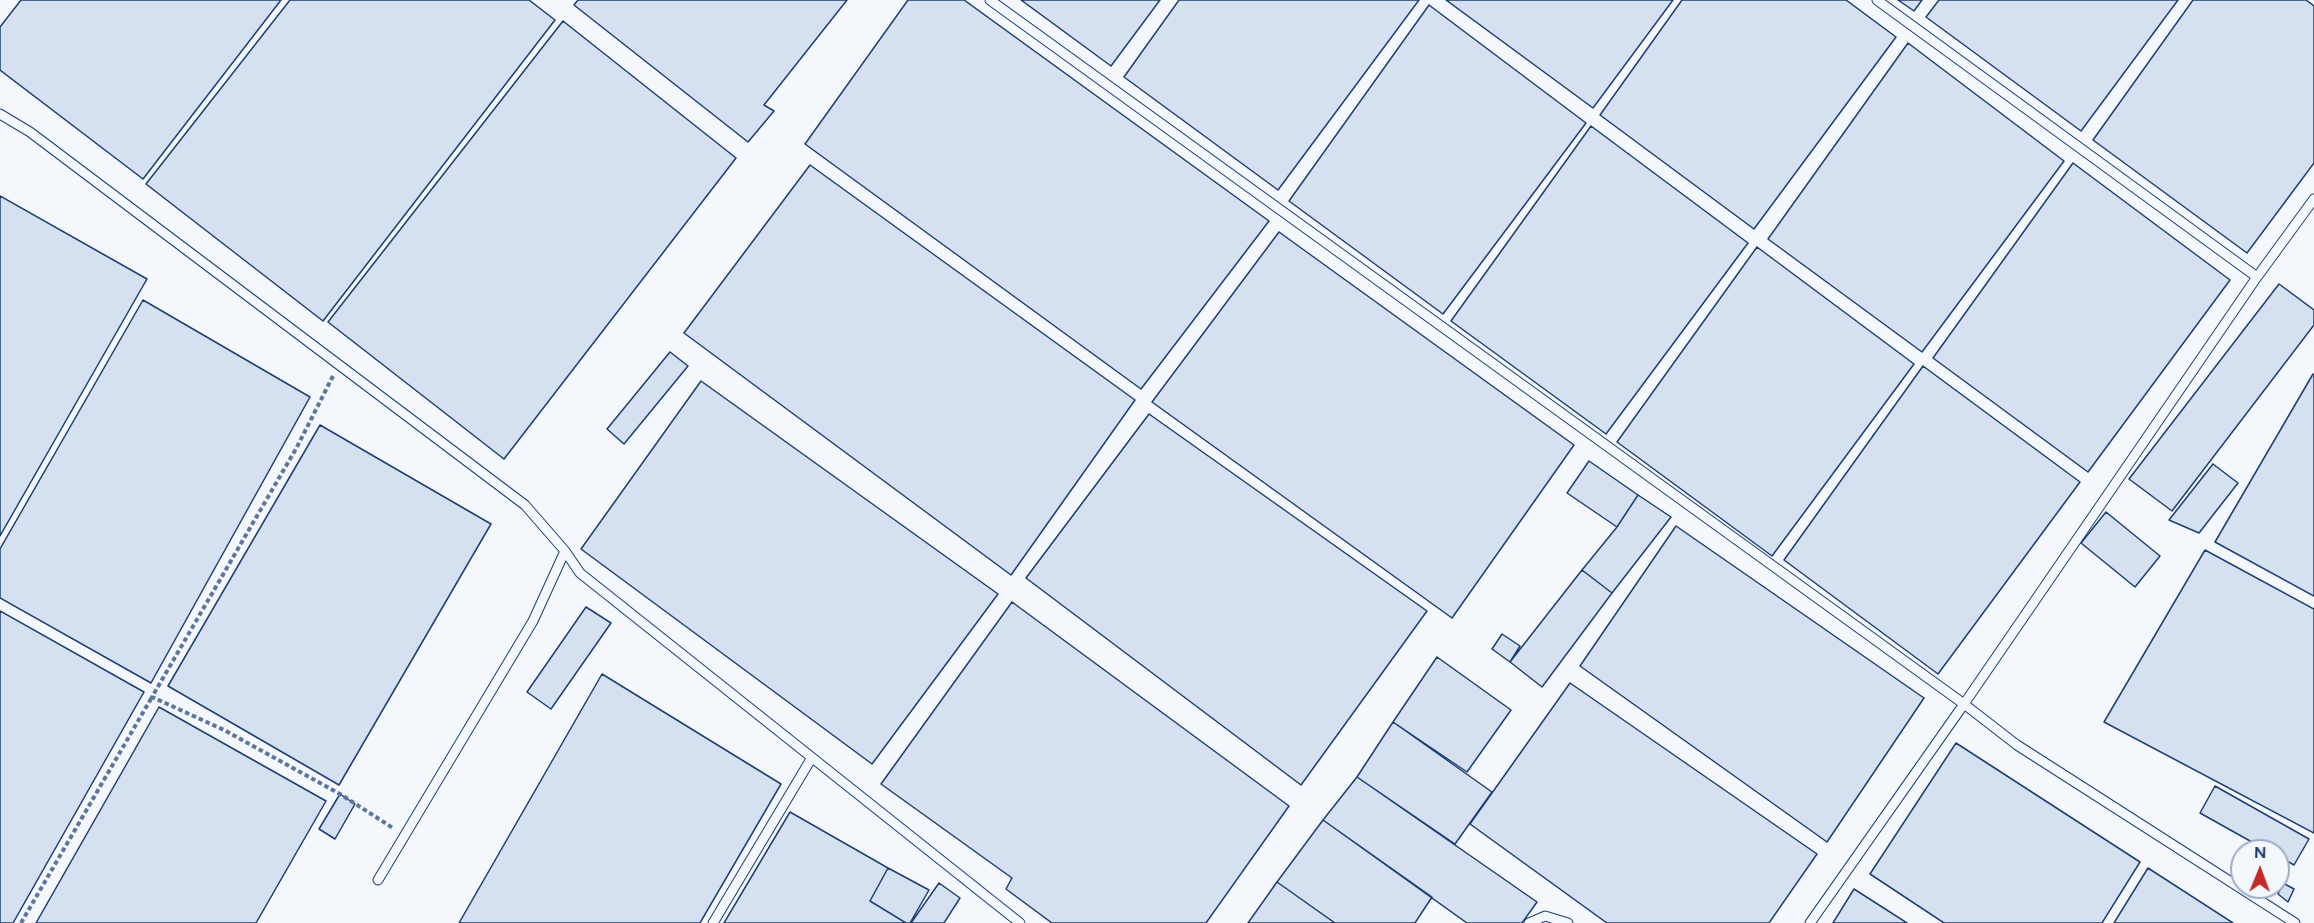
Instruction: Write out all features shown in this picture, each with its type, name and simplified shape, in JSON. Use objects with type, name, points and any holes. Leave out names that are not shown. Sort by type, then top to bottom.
[{"type":"lane","points":[[990,0],[1964,704],[2017,745],[2295,923]]},
{"type":"lane","points":[[1877,0],[2257,277]]},
{"type":"lane","points":[[0,114],[30,132],[525,505],[565,551],[580,573],[1020,923]]},
{"type":"lane","points":[[1810,923],[1964,704],[2257,277],[2314,199]]},
{"type":"lane","points":[[378,880],[533,621],[565,551]]},
{"type":"lane","points":[[712,923],[811,759]]},
{"type":"lane","points":[[1529,923],[1545,916],[1569,923]]},
{"type":"path","points":[[21,923],[297,447],[338,364]]},
{"type":"path","points":[[152,697],[224,730],[340,794],[405,836]]},
{"type":"building","points":[[21,0],[281,0],[143,179],[0,70],[0,27]]},
{"type":"building","points":[[290,0],[529,0],[555,20],[323,321],[146,184]]},
{"type":"building","points":[[578,0],[847,0],[764,105],[774,111],[748,142],[574,5]]},
{"type":"building","points":[[908,0],[964,0],[1269,221],[1141,389],[805,144]]},
{"type":"building","points":[[1021,0],[1160,0],[1111,66]]},
{"type":"building","points":[[1179,0],[1419,0],[1278,190],[1124,77]]},
{"type":"building","points":[[1446,0],[1673,0],[1593,108]]},
{"type":"building","points":[[1682,0],[1846,0],[1896,37],[1754,229],[1600,115]]},
{"type":"building","points":[[1898,0],[1922,0],[1914,11]]},
{"type":"building","points":[[1939,0],[2178,0],[2081,131],[1926,17]]},
{"type":"building","points":[[2193,0],[2306,0],[2314,6],[2314,163],[2247,253],[2093,140]]},
{"type":"building","points":[[1429,5],[1586,123],[1443,314],[1289,201]]},
{"type":"building","points":[[563,21],[736,158],[504,459],[328,322]]},
{"type":"building","points":[[1908,43],[2064,161],[1922,352],[1768,239]]},
{"type":"building","points":[[1591,126],[1748,243],[1606,434],[1451,321]]},
{"type":"building","points":[[2073,163],[2230,280],[2088,472],[1933,358]]},
{"type":"building","points":[[810,165],[1135,400],[1011,575],[684,333]]},
{"type":"building","points":[[0,196],[147,279],[0,536]]},
{"type":"building","points":[[1279,232],[1574,445],[1452,618],[1152,402]]},
{"type":"building","points":[[1757,247],[1914,364],[1772,556],[1617,442]]},
{"type":"building","points":[[2279,284],[2314,310],[2314,325],[2172,511],[2129,479]]},
{"type":"building","points":[[143,300],[310,397],[151,683],[0,598],[0,549]]},
{"type":"building","points":[[670,352],[688,366],[624,444],[607,429]]},
{"type":"building","points":[[1923,366],[2080,482],[1938,674],[1784,560]]},
{"type":"building","points":[[2314,375],[2314,596],[2215,542]]},
{"type":"building","points":[[701,381],[998,594],[872,764],[581,549]]},
{"type":"building","points":[[1149,414],[1427,611],[1301,785],[1026,578]]},
{"type":"building","points":[[320,425],[491,524],[339,785],[168,686]]},
{"type":"building","points":[[1589,461],[1638,495],[1617,527],[1567,493]]},
{"type":"building","points":[[2213,464],[2238,483],[2199,533],[2169,520]]},
{"type":"building","points":[[1638,495],[1671,517],[1612,593],[1582,570],[1617,527]]},
{"type":"building","points":[[2106,512],[2160,556],[2135,587],[2081,543]]},
{"type":"building","points":[[1676,526],[1924,698],[1827,842],[1580,666]]},
{"type":"building","points":[[2205,550],[2314,609],[2314,833],[2104,722]]},
{"type":"building","points":[[1582,570],[1612,593],[1542,687],[1510,662]]},
{"type":"building","points":[[1012,602],[1289,806],[1206,923],[1052,923],[1006,889],[1012,878],[881,784]]},
{"type":"building","points":[[586,607],[611,623],[551,709],[527,692]]},
{"type":"building","points":[[0,611],[144,692],[13,923],[0,923]]},
{"type":"building","points":[[1502,634],[1520,646],[1510,662],[1492,649]]},
{"type":"building","points":[[1437,657],[1511,710],[1467,772],[1393,722]]},
{"type":"building","points":[[602,674],[781,784],[700,923],[459,923]]},
{"type":"building","points":[[1570,683],[1817,854],[1769,923],[1607,923],[1470,824]]},
{"type":"building","points":[[159,707],[326,801],[256,923],[36,923]]},
{"type":"building","points":[[1393,722],[1492,792],[1455,844],[1357,777]]},
{"type":"building","points":[[1956,743],[2140,862],[2102,923],[1944,923],[1870,874]]},
{"type":"building","points":[[1357,777],[1537,902],[1522,923],[1467,923],[1323,820]]},
{"type":"building","points":[[2215,786],[2309,839],[2294,865],[2290,863],[2290,839],[2247,839],[2200,813]]},
{"type":"building","points":[[340,794],[355,804],[335,839],[319,829]]},
{"type":"building","points":[[790,812],[888,868],[870,901],[906,923],[724,923]]},
{"type":"building","points":[[1323,820],[1432,897],[1415,923],[1335,923],[1277,882]]},
{"type":"building","points":[[888,868],[929,890],[910,923],[906,923],[870,901]]},
{"type":"building","points":[[2148,868],[2233,923],[2114,923]]},
{"type":"building","points":[[1277,882],[1335,923],[1248,923]]},
{"type":"building","points":[[939,883],[960,898],[944,923],[911,923]]},
{"type":"building","points":[[1854,889],[1907,923],[1833,923]]}]
